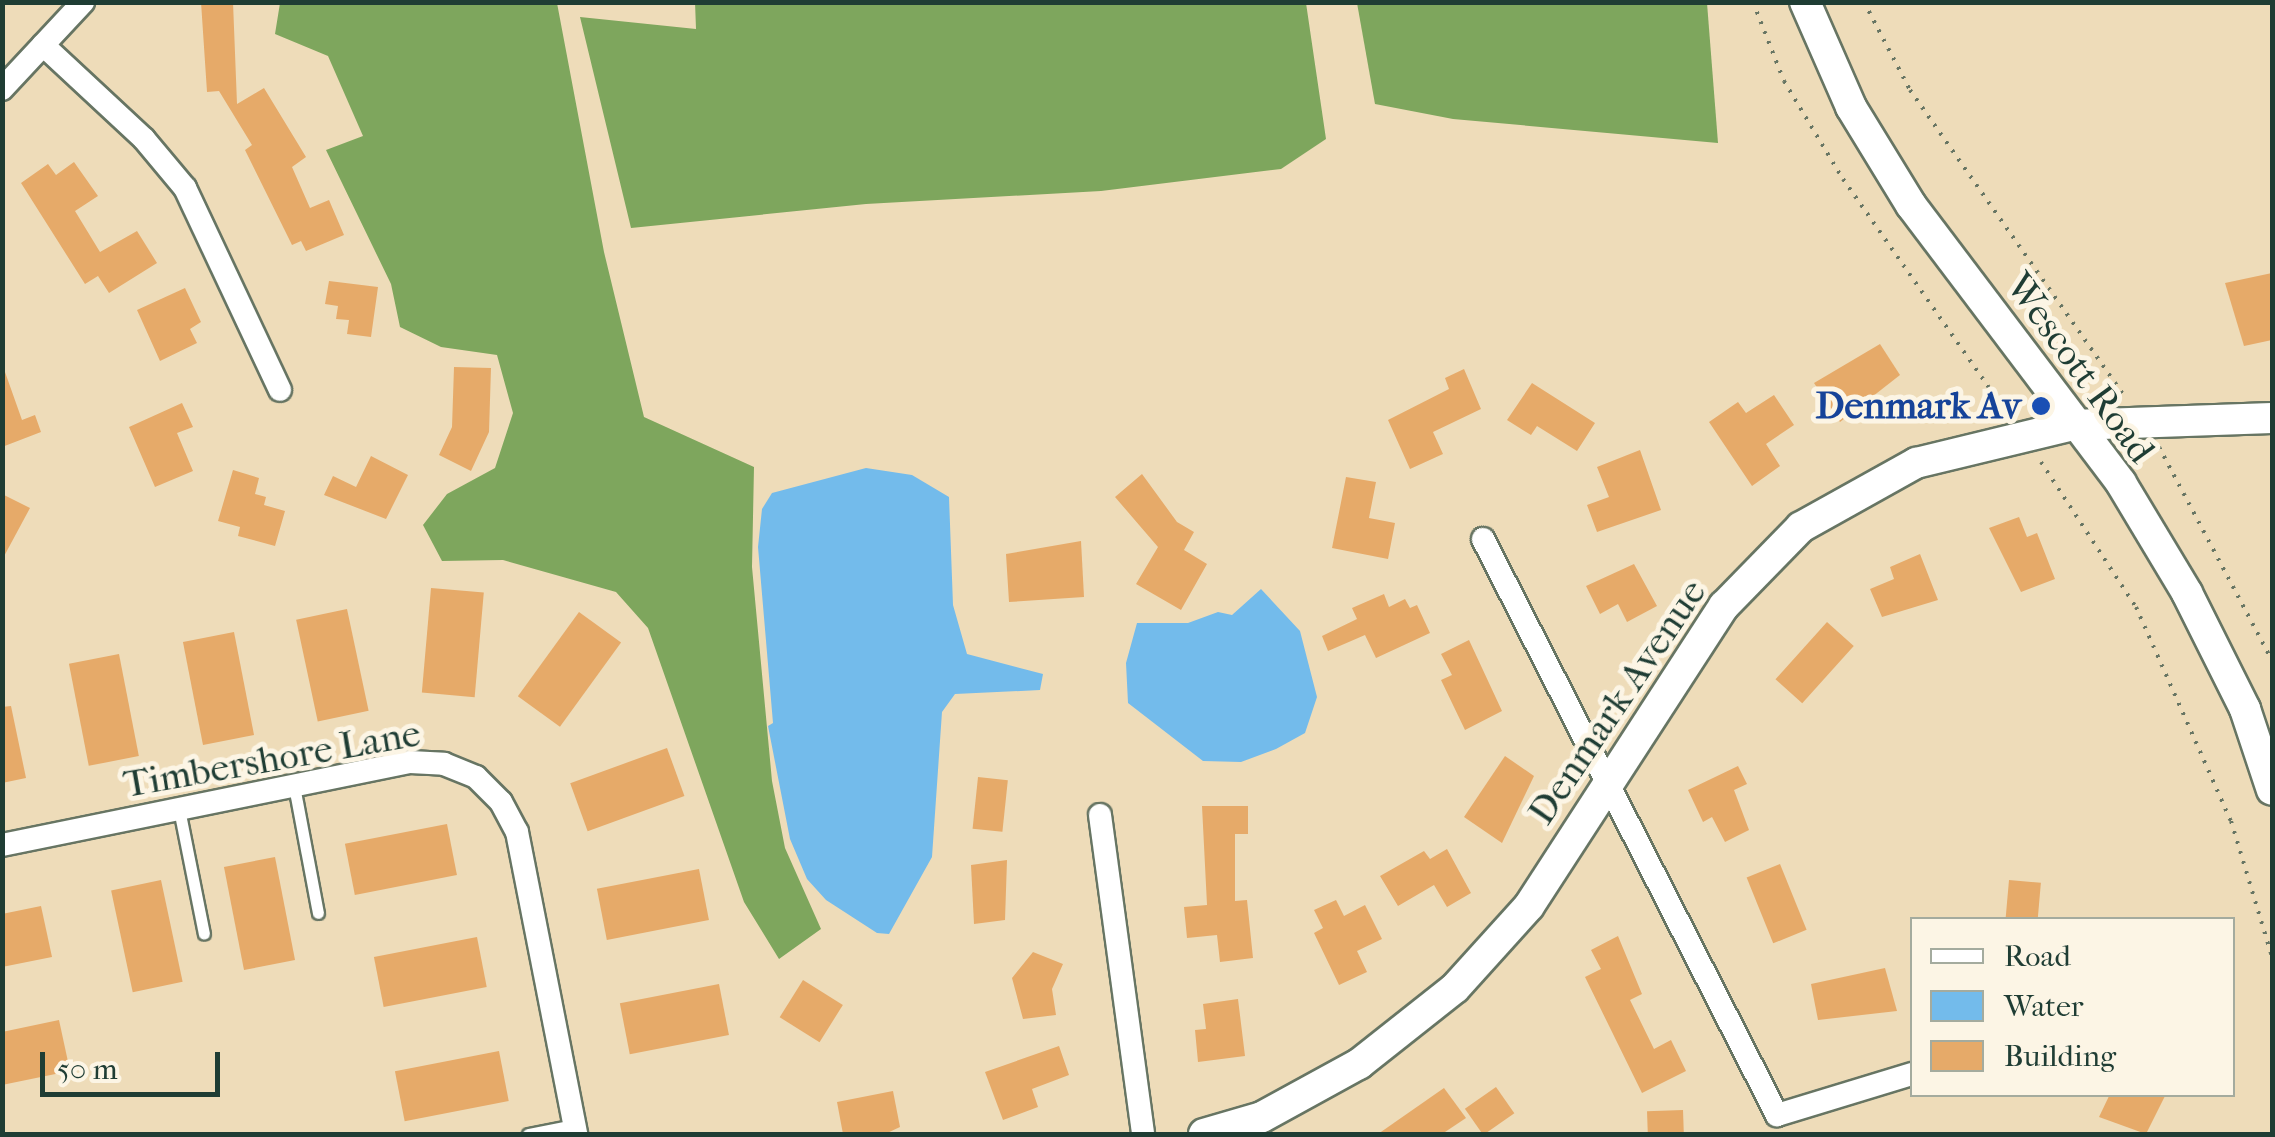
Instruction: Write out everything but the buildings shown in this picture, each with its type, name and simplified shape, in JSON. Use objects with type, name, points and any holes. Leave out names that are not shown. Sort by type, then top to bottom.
[{"type":"street","points":[[2,89],[82,2]]},
{"type":"street","name":"Wescott Road","points":[[1805,2],[1852,108],[1912,205],[2073,425],[2121,483],[2187,593],[2244,710],[2272,790]]},
{"type":"street","points":[[43,45],[144,139],[185,188],[280,390]]},
{"type":"street","name":"Denmark Avenue","points":[[1204,1134],[1270,1126],[1359,1064],[1454,988],[1529,906],[1724,606],[1801,527],[1916,462],[2073,425],[2272,418]]},
{"type":"street","points":[[1483,539],[1777,1115],[1910,1075]]},
{"type":"street","name":"Timbershore Lane","points":[[2,844],[410,762],[444,764],[476,777],[501,802],[516,832],[575,1130]]},
{"type":"street","points":[[1100,815],[1143,1134]]},
{"type":"lane","points":[[294,786],[318,913]]},
{"type":"lane","points":[[179,809],[204,934]]},
{"type":"lane","points":[[528,1134],[575,1130]]},
{"type":"path","points":[[1753,2],[1784,81],[1842,180],[2024,437],[2136,607],[2232,821],[2272,958]]},
{"type":"path","points":[[1864,2],[1910,90],[2065,320],[2145,423],[2272,660]]},
{"type":"green space","points":[[695,2],[1306,3],[1326,139],[1281,169],[1101,191],[866,204],[631,228],[580,17],[696,29]]},
{"type":"green space","points":[[280,3],[557,3],[604,252],[644,417],[754,467],[752,567],[772,781],[785,848],[821,929],[779,959],[744,902],[648,628],[616,592],[503,560],[442,561],[423,525],[447,494],[495,468],[513,413],[497,355],[441,347],[400,327],[391,284],[326,150],[363,136],[328,56],[275,34]]},
{"type":"green space","points":[[1357,3],[1707,3],[1718,143],[1453,119],[1375,104]]},
{"type":"water","points":[[866,468],[912,475],[949,497],[953,605],[967,654],[1043,674],[1040,690],[955,694],[942,712],[932,857],[889,934],[877,933],[826,900],[807,879],[790,839],[768,726],[773,723],[758,547],[762,509],[772,493]]},
{"type":"water","points":[[1261,589],[1300,631],[1317,697],[1305,733],[1241,762],[1203,761],[1128,703],[1126,663],[1137,623],[1188,623],[1218,612],[1232,615]]},
{"type":"place","name":"Denmark Av","points":[[2041,406]]}]
